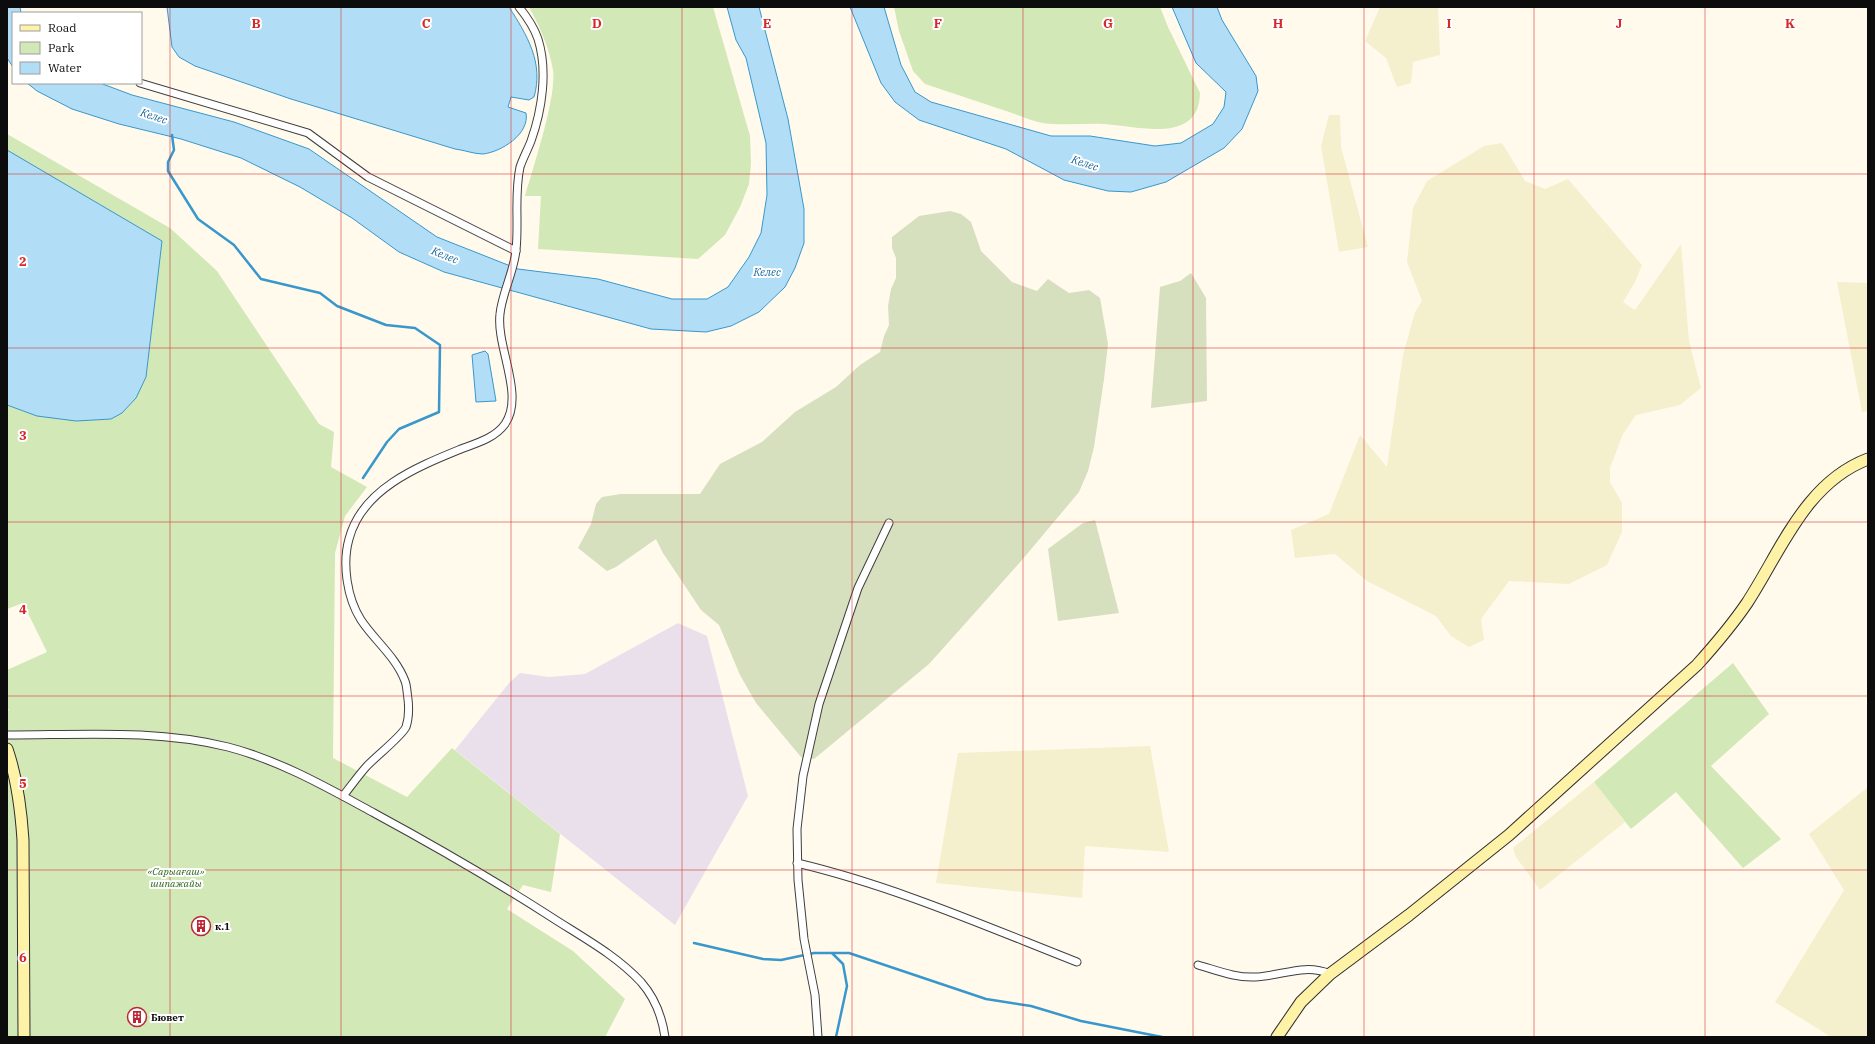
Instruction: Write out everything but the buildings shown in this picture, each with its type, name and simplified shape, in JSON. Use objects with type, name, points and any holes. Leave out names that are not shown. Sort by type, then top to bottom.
[{"type":"main road","points":[[1277,1037],[1302,1002],[1330,974],[1409,916],[1509,835],[1697,665],[1723,636],[1746,603],[1800,515],[1816,495],[1834,477],[1868,459]]},
{"type":"main road","points":[[7,749],[12,763],[21,810],[23,840],[24,1037]]},
{"type":"street","points":[[343,796],[367,766],[405,729],[409,708],[405,681],[388,652],[361,620],[351,599],[346,576],[348,542],[353,525],[363,508],[379,492],[430,462],[488,438],[506,423],[509,416],[513,397],[500,325],[501,307],[506,294],[516,251],[516,190],[521,164],[532,140],[543,84],[543,63],[538,40],[532,25],[520,7]]},
{"type":"street","points":[[142,84],[308,133],[368,177],[516,251]]},
{"type":"street","points":[[818,1037],[815,995],[804,939],[797,863],[797,829],[803,776],[819,704],[858,588],[889,523]]},
{"type":"street","points":[[7,735],[140,734],[196,740],[229,748],[267,760],[343,796],[418,837],[516,894],[621,962],[642,983],[655,1002],[663,1019],[665,1037]]},
{"type":"street","points":[[797,863],[845,874],[922,901],[1077,962]]},
{"type":"street","points":[[1198,965],[1238,976],[1255,977],[1310,969],[1330,974]]},
{"type":"shaded area","points":[[1380,7],[1438,7],[1440,55],[1413,62],[1411,83],[1397,87],[1386,58],[1365,41]]},
{"type":"shaded area","points":[[1329,115],[1340,115],[1341,147],[1368,247],[1339,252],[1321,146]]},
{"type":"shaded area","points":[[1502,143],[1525,181],[1545,189],[1568,179],[1642,265],[1635,282],[1623,302],[1635,310],[1681,244],[1689,341],[1701,388],[1680,405],[1636,415],[1623,434],[1610,468],[1610,482],[1622,503],[1622,532],[1607,565],[1569,584],[1509,581],[1481,619],[1484,640],[1469,647],[1451,636],[1436,616],[1367,581],[1335,554],[1295,558],[1291,530],[1329,514],[1360,435],[1387,467],[1403,355],[1415,312],[1422,301],[1407,262],[1413,208],[1427,181],[1484,146]]},
{"type":"shaded area","points":[[1837,282],[1868,283],[1868,411],[1862,412]]},
{"type":"shaded area","points":[[678,623],[707,636],[748,796],[675,925],[455,750],[509,683],[520,673],[549,677],[585,674]]},
{"type":"shaded area","points":[[1150,746],[1169,852],[1085,846],[1082,898],[936,883],[958,753]]},
{"type":"shaded area","points":[[1594,782],[1625,822],[1540,890],[1516,857],[1513,848]]},
{"type":"shaded area","points":[[1868,787],[1868,1037],[1831,1037],[1775,1002],[1844,890],[1809,834]]},
{"type":"green space","points":[[529,7],[713,7],[750,136],[751,163],[749,184],[740,207],[725,235],[698,259],[538,249],[541,196],[525,196],[548,114],[553,82],[553,70],[544,37]]},
{"type":"green space","points":[[894,7],[1160,7],[1200,93],[1197,109],[1189,120],[1178,126],[1164,129],[1149,129],[1104,124],[1051,124],[1038,122],[925,84],[913,71],[899,31]]},
{"type":"green space","name":"«Сарыағаш» шипажайы","points":[[7,134],[170,228],[217,271],[319,424],[334,432],[331,467],[367,487],[345,516],[335,553],[333,758],[407,797],[452,748],[560,834],[551,892],[523,885],[507,909],[573,951],[625,999],[605,1037],[7,1037],[7,711],[9,710],[7,707],[7,670],[47,652],[23,603],[7,609]]},
{"type":"green space","points":[[950,211],[961,214],[971,222],[981,251],[1012,282],[1037,291],[1048,279],[1069,293],[1089,290],[1100,298],[1108,344],[1094,447],[1088,471],[1079,492],[1022,560],[929,664],[814,759],[801,757],[756,703],[740,675],[719,625],[701,610],[663,553],[656,539],[616,567],[607,571],[578,548],[591,524],[596,504],[602,497],[621,494],[700,494],[720,464],[762,442],[795,412],[836,387],[860,365],[880,352],[884,336],[889,325],[888,306],[891,289],[896,278],[896,258],[892,248],[892,237],[919,216]]},
{"type":"green space","points":[[1191,273],[1206,298],[1207,401],[1151,408],[1160,287],[1180,281]]},
{"type":"green space","points":[[1095,520],[1119,613],[1058,621],[1048,549],[1083,523]]},
{"type":"green space","points":[[1733,663],[1769,714],[1711,766],[1781,839],[1743,868],[1676,792],[1631,829],[1594,782]]},
{"type":"water","points":[[7,7],[20,7],[21,12],[12,12],[12,66],[7,58]]},
{"type":"water","points":[[167,7],[509,7],[522,28],[532,50],[537,73],[537,85],[534,97],[529,100],[511,97],[508,107],[526,113],[524,128],[513,141],[498,150],[483,154],[455,149],[291,99],[195,66],[179,57],[172,47]]},
{"type":"water","name":"Келес","points":[[727,7],[759,7],[788,119],[804,209],[804,243],[795,268],[785,287],[759,312],[731,326],[706,332],[651,329],[444,272],[399,252],[352,218],[300,187],[241,158],[181,139],[119,124],[72,109],[37,91],[28,84],[103,84],[132,95],[234,122],[309,149],[437,237],[518,269],[598,279],[672,299],[707,299],[728,287],[749,257],[761,233],[767,195],[766,143],[746,58],[736,40]]},
{"type":"water","name":"Келес","points":[[850,7],[884,7],[901,65],[915,92],[931,102],[1051,136],[1090,136],[1155,146],[1181,143],[1213,124],[1224,107],[1226,92],[1196,63],[1172,7],[1217,7],[1222,20],[1256,76],[1258,91],[1242,129],[1224,148],[1166,182],[1131,192],[1108,191],[1064,180],[1006,149],[919,120],[895,102],[881,83]]},
{"type":"water","points":[[7,150],[162,241],[146,377],[136,398],[122,413],[111,419],[76,421],[37,416],[7,405]]},
{"type":"water","points":[[485,351],[488,354],[496,401],[476,402],[472,355]]},
{"type":"waterway","points":[[172,135],[174,150],[168,162],[168,171],[198,219],[234,245],[261,279],[320,293],[337,306],[386,325],[415,328],[440,345],[439,412],[399,429],[387,442],[363,478]]},
{"type":"waterway","points":[[694,943],[763,959],[781,960],[814,953],[849,953],[986,999],[1031,1006],[1081,1021],[1162,1037]]},
{"type":"waterway","points":[[832,953],[843,964],[847,986],[836,1037]]},
{"type":"place","name":"к.1","points":[[201,926]]},
{"type":"place","name":"Бювет","points":[[137,1017]]}]
